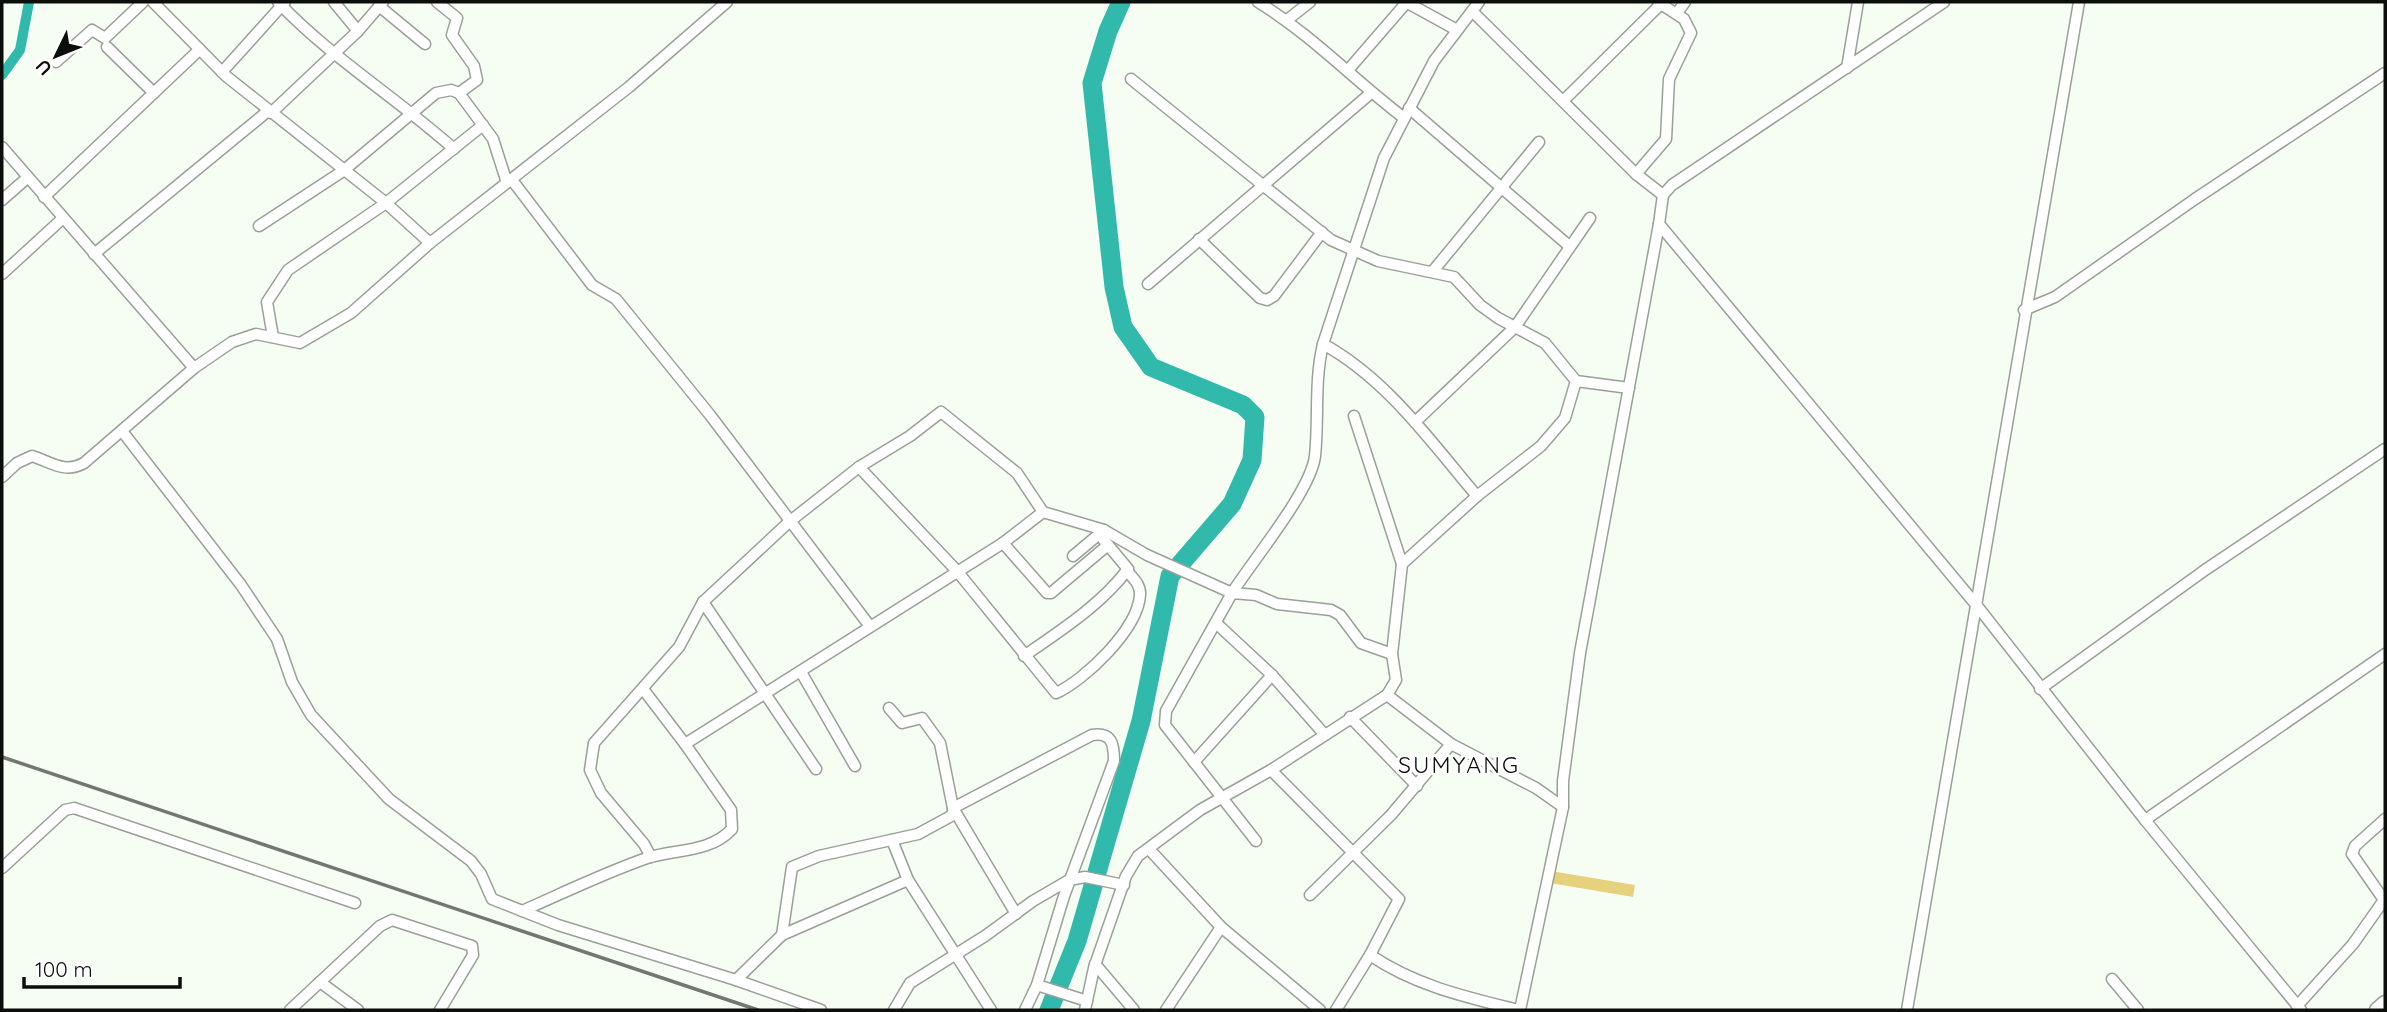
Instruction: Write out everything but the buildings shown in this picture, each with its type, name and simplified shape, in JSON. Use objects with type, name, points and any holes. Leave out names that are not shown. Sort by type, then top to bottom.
[{"type":"main road","points":[[2377,1010],[2385,1003]]},
{"type":"street","points":[[56,62],[92,30],[105,38],[152,2],[198,51],[222,72],[342,171],[386,203],[430,243]]},
{"type":"street","points":[[334,2],[358,31]]},
{"type":"street","points":[[437,2],[457,18],[452,36],[476,69],[477,80],[459,93]]},
{"type":"street","points":[[2,478],[17,463],[32,456],[62,468],[74,469],[194,368],[232,342],[256,334],[300,343],[351,313],[430,243],[629,87],[727,2]]},
{"type":"street","points":[[1258,2],[1287,20],[1349,69],[1371,93],[1407,113],[1502,186],[1568,245]]},
{"type":"street","points":[[1287,20],[1310,2]]},
{"type":"street","points":[[1349,69],[1406,2],[1457,30]]},
{"type":"street","points":[[1677,13],[1685,2]]},
{"type":"street","points":[[1847,68],[1858,2]]},
{"type":"street","points":[[1370,955],[1396,972],[1433,988],[1519,1010],[1563,807],[1562,786],[1580,653],[1663,195],[1672,185],[1944,2]]},
{"type":"street","points":[[1907,1010],[1978,607],[2024,310],[2079,2]]},
{"type":"street","points":[[222,72],[282,3],[454,149]]},
{"type":"street","points":[[1563,100],[1660,3],[1677,13],[1688,24],[1691,33],[1669,79],[1668,133],[1661,147],[1636,174]]},
{"type":"street","points":[[94,254],[270,112],[338,53],[381,4],[425,44]]},
{"type":"street","points":[[1256,841],[1166,725],[1166,711],[1232,593],[1272,538],[1308,477],[1315,458],[1317,368],[1323,344],[1384,158],[1434,61],[1476,7],[1636,174],[1663,195]]},
{"type":"street","points":[[107,47],[154,93]]},
{"type":"street","points":[[44,197],[198,51]]},
{"type":"street","points":[[2024,310],[2055,297],[2385,73]]},
{"type":"street","points":[[1131,79],[1321,232],[1352,251],[1378,261],[1454,277],[1480,305],[1545,342],[1576,381],[1629,388]]},
{"type":"street","points":[[259,226],[342,171],[443,89],[459,93],[493,139],[509,182],[592,285],[617,299],[869,625]]},
{"type":"street","points":[[1148,284],[1371,93]]},
{"type":"street","points":[[273,337],[267,302],[288,270],[386,203],[483,125]]},
{"type":"street","points":[[1433,271],[1539,142]]},
{"type":"street","points":[[2,147],[194,368]]},
{"type":"street","points":[[2,200],[27,178]]},
{"type":"street","points":[[1415,422],[1515,327],[1560,263],[1568,245],[1590,218]]},
{"type":"street","points":[[2,274],[62,219]]},
{"type":"street","points":[[1659,224],[1978,607],[2040,689],[2299,1008],[2353,944],[2385,899],[2352,854],[2355,846],[2385,819]]},
{"type":"street","points":[[1199,239],[1260,298],[1267,300],[1321,232]]},
{"type":"street","points":[[1323,344],[1366,372],[1415,422],[1477,496]]},
{"type":"street","points":[[1402,564],[1477,496],[1541,446],[1565,418],[1576,381]]},
{"type":"street","points":[[651,857],[644,844],[601,793],[590,770],[594,743],[679,647],[703,602],[789,522],[859,467],[944,412],[1017,473],[1043,512],[1105,531],[1147,555],[1220,589],[1256,595],[1277,604],[1331,610],[1340,615],[1361,643],[1392,654]]},
{"type":"street","points":[[1039,985],[1085,1004],[1124,885],[1138,856],[1200,810],[1271,770],[1387,695],[1396,680],[1392,654],[1402,564],[1354,416]]},
{"type":"street","points":[[122,431],[241,585],[277,639],[292,682],[311,715],[389,799],[471,861],[481,874],[492,899],[558,925],[736,980],[821,1010]]},
{"type":"street","points":[[2040,689],[2205,570],[2385,449]]},
{"type":"street","points":[[859,467],[957,571],[1056,693],[1090,671],[1119,638],[1135,613],[1140,593],[1138,583],[1102,536],[1105,531]]},
{"type":"street","points":[[685,744],[1003,542],[1043,512]]},
{"type":"street","points":[[1073,556],[1105,531]]},
{"type":"street","points":[[1003,542],[1047,593],[1052,593],[1108,545]]},
{"type":"street","points":[[1024,656],[1068,626],[1127,571]]},
{"type":"street","points":[[703,602],[816,769]]},
{"type":"street","points":[[1216,622],[1272,675],[1325,735]]},
{"type":"street","points":[[2146,820],[2385,654]]},
{"type":"street","points":[[801,672],[855,766]]},
{"type":"street","points":[[1194,762],[1272,675]]},
{"type":"street","points":[[522,911],[651,857],[685,852],[715,841],[732,830],[731,810],[643,689]]},
{"type":"street","points":[[1387,695],[1451,744],[1536,788],[1563,807]]},
{"type":"street","points":[[782,935],[788,880],[793,867],[819,856],[918,834],[953,815],[940,743],[922,718],[902,723],[889,708]]},
{"type":"street","points":[[1350,717],[1417,786]]},
{"type":"street","points":[[953,808],[1092,735],[1102,733],[1110,738],[1114,746],[1114,761],[1069,880],[1039,985],[1025,1010]]},
{"type":"street","points":[[1310,894],[1353,854],[1417,786],[1451,744]]},
{"type":"street","points":[[1271,770],[1399,899],[1370,955],[1336,1010]]},
{"type":"street","points":[[2,868],[65,810],[74,808],[355,903]]},
{"type":"street","points":[[953,808],[1016,914]]},
{"type":"street","points":[[892,840],[908,880],[991,1010]]},
{"type":"street","points":[[1149,849],[1221,928],[1320,1010]]},
{"type":"street","points":[[894,1010],[911,983],[1069,880],[1085,877],[1124,885]]},
{"type":"street","points":[[736,980],[782,935],[908,880]]},
{"type":"street","points":[[290,1010],[380,926],[392,920],[471,946],[474,955],[440,1010]]},
{"type":"street","points":[[1166,1010],[1221,928]]},
{"type":"street","points":[[1096,964],[1134,1010]]},
{"type":"street","points":[[2112,979],[2138,1010]]},
{"type":"street","points":[[320,982],[358,1010]]},
{"type":"shaded area","points":[[1551,871],[1635,885],[1633,897],[1550,883]]},
{"type":"waterway","points":[[2,75],[20,50],[29,2]]},
{"type":"waterway","points":[[1049,1010],[1077,941],[1141,721],[1170,576],[1232,504],[1252,460],[1255,417],[1243,405],[1151,367],[1123,327],[1114,287],[1092,83],[1108,31],[1121,2]]},
{"type":"railway","points":[[2,757],[758,1010]]},
{"type":"district","name":"SUMYANG","points":[[1459,764]]}]
